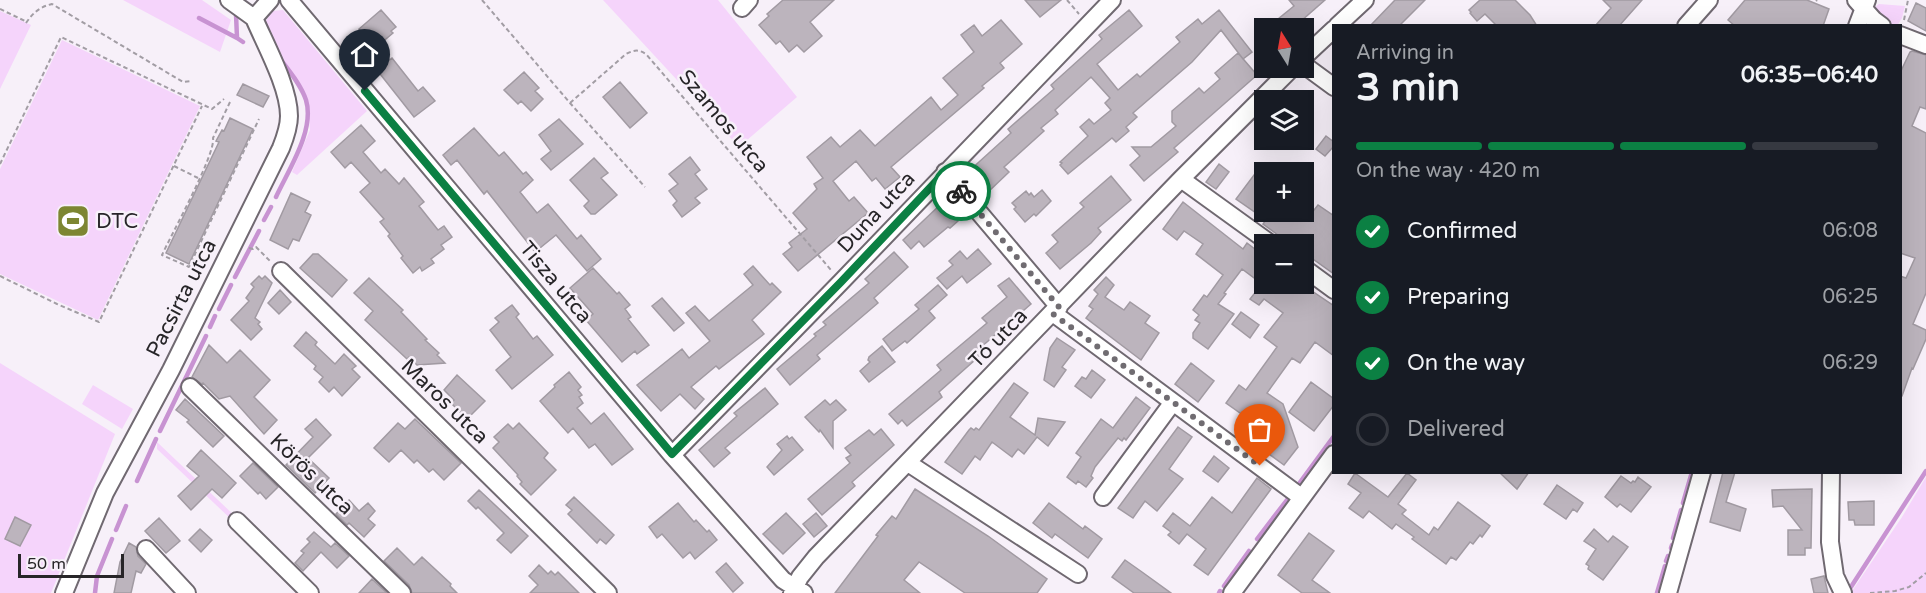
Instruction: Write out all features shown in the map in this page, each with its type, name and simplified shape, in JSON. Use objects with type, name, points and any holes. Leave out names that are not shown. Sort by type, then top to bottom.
[{"type":"street","points":[[229,0],[254,18],[270,0]]},
{"type":"street","name":"Tisza utca","points":[[289,0],[672,454],[783,580],[797,591]]},
{"type":"street","name":"Duna utca","points":[[672,454],[1112,0]]},
{"type":"street","points":[[1339,24],[1365,0]]},
{"type":"street","points":[[1688,24],[1709,0]]},
{"type":"street","points":[[1857,24],[1862,3]]},
{"type":"street","points":[[1862,3],[1879,24]]},
{"type":"street","name":"Pacsirta utca","points":[[64,593],[105,493],[171,370],[287,132],[289,116],[287,99],[254,18]]},
{"type":"street","points":[[1902,30],[1926,45]]},
{"type":"street","points":[[1314,48],[1332,31]]},
{"type":"street","points":[[1314,72],[1332,86]]},
{"type":"street","name":"Tó utca","points":[[797,591],[806,567],[1181,179],[1282,78]]},
{"type":"street","points":[[945,172],[1056,310],[1173,402],[1301,497]]},
{"type":"street","points":[[1181,179],[1257,234]]},
{"type":"street","name":"Maros utca","points":[[281,271],[608,593]]},
{"type":"street","points":[[1314,275],[1332,289]]},
{"type":"street","name":"Körös utca","points":[[190,387],[402,593]]},
{"type":"street","points":[[1103,497],[1173,402]]},
{"type":"street","points":[[1232,593],[1332,457]]},
{"type":"street","points":[[908,463],[1078,574]]},
{"type":"street","points":[[1668,593],[1701,474]]},
{"type":"street","points":[[1831,474],[1830,542],[1835,576],[1843,593]]},
{"type":"street","points":[[237,521],[310,593]]},
{"type":"street","points":[[146,549],[187,593]]},
{"type":"path","points":[[482,0],[645,187]]},
{"type":"path","points":[[1902,30],[1908,0]]},
{"type":"path","points":[[0,9],[27,23],[33,13],[42,6],[52,4],[183,82],[192,81]]},
{"type":"path","points":[[0,165],[61,38],[212,110],[224,99]]},
{"type":"path","name":"Szamos utca","points":[[570,103],[626,54],[634,50],[646,54],[841,282]]},
{"type":"path","points":[[230,102],[213,138],[214,144],[199,179],[162,255],[189,267],[259,119]]},
{"type":"path","points":[[0,276],[99,322],[202,106]]},
{"type":"path","points":[[174,166],[199,179]]},
{"type":"path","points":[[248,247],[253,249],[256,247],[281,271]]},
{"type":"path","points":[[1870,593],[1895,591],[1909,587],[1926,573]]},
{"type":"shaded area","points":[[123,0],[202,0],[231,20],[220,52]]},
{"type":"shaded area","points":[[603,0],[718,0],[797,97],[739,147]]},
{"type":"shaded area","points":[[1879,4],[1905,6],[1898,24],[1887,21],[1875,7]]},
{"type":"shaded area","points":[[283,10],[367,111],[297,175],[292,172],[310,130],[307,97],[282,58],[265,23],[271,11]]},
{"type":"shaded area","points":[[0,11],[31,25],[0,89]]},
{"type":"shaded area","name":"DTC","points":[[62,40],[200,106],[98,320],[0,274],[0,169]]},
{"type":"shaded area","points":[[0,363],[115,434],[51,593],[0,593]]},
{"type":"shaded area","points":[[93,385],[133,409],[122,429],[82,404]]},
{"type":"shaded area","points":[[157,442],[238,519],[234,522],[157,449]]},
{"type":"shaded area","points":[[1926,477],[1926,593],[1853,593],[1852,591]]},
{"type":"building","points":[[783,0],[834,0],[810,22],[822,36],[804,52],[797,45],[789,52],[780,41],[776,44],[759,25],[769,16],[767,14]]},
{"type":"building","points":[[1025,0],[1061,0],[1040,17]]},
{"type":"building","points":[[1289,0],[1325,0],[1304,18],[1279,18],[1294,6]]},
{"type":"building","points":[[1395,0],[1425,0],[1401,24],[1372,24]]},
{"type":"building","points":[[1480,0],[1515,0],[1536,24],[1495,24],[1485,14],[1477,21],[1469,10]]},
{"type":"building","points":[[1603,0],[1642,0],[1621,24],[1597,24],[1611,8]]},
{"type":"building","points":[[1745,0],[1807,0],[1829,9],[1824,24],[1733,24],[1728,20]]},
{"type":"building","points":[[1916,3],[1926,8],[1926,31],[1908,21]]},
{"type":"building","points":[[381,10],[396,27],[391,31],[393,33],[373,50],[362,37],[364,35],[359,29]]},
{"type":"building","points":[[1129,10],[1142,26],[1097,64],[1118,90],[1137,74],[1140,77],[1180,42],[1176,37],[1198,19],[1202,24],[1219,10],[1252,52],[1243,59],[1221,30],[1192,62],[1133,113],[1137,117],[1126,127],[1129,131],[1116,142],[1112,138],[1068,174],[1060,162],[1088,136],[1080,127],[1089,119],[1094,124],[1111,110],[1105,103],[1110,98],[1091,77],[1055,110],[1058,114],[1041,128],[1044,131],[1004,167],[1009,172],[986,194],[977,185],[980,183],[969,171],[1011,133],[1008,129],[1054,89],[1051,85],[1102,39],[1099,35]]},
{"type":"building","points":[[1001,20],[1022,44],[1000,63],[1004,68],[982,86],[984,88],[891,167],[900,177],[885,189],[876,178],[872,181],[856,161],[833,181],[849,201],[854,197],[868,213],[798,271],[783,254],[792,247],[789,243],[807,229],[793,213],[817,189],[814,184],[823,178],[807,157],[831,137],[840,147],[860,130],[875,146],[931,97],[941,110],[958,95],[943,78],[974,52],[961,35],[974,25],[982,36]]},
{"type":"building","points":[[1910,52],[1926,55],[1926,109],[1920,107],[1912,126],[1926,133],[1926,293],[1913,324],[1926,330],[1926,339],[1902,396],[1902,277],[1906,278],[1915,258],[1902,254],[1902,69]]},
{"type":"building","points":[[1238,53],[1254,72],[1254,78],[1174,148],[1178,152],[1144,181],[1130,165],[1140,156],[1132,147],[1151,147],[1176,126],[1172,122],[1172,111],[1199,88],[1204,93],[1220,79],[1215,73]]},
{"type":"building","points":[[392,58],[418,91],[423,87],[435,101],[414,117],[377,70]]},
{"type":"building","points":[[524,72],[539,88],[535,91],[543,99],[531,111],[521,101],[518,104],[504,90]]},
{"type":"building","points":[[620,82],[647,113],[630,128],[603,97]]},
{"type":"building","points":[[243,84],[269,96],[263,107],[237,95]]},
{"type":"building","points":[[230,118],[253,129],[189,264],[166,253],[219,142],[216,141]]},
{"type":"building","points":[[559,119],[583,144],[551,170],[541,159],[551,151],[539,135]]},
{"type":"building","points":[[361,125],[375,141],[363,152],[381,173],[385,169],[399,184],[404,178],[424,202],[419,206],[438,230],[444,226],[452,237],[441,245],[444,249],[431,259],[434,263],[422,271],[420,267],[413,273],[401,258],[403,256],[380,222],[384,219],[360,192],[370,183],[351,162],[345,168],[331,152]]},
{"type":"building","points":[[474,128],[499,156],[504,152],[523,174],[526,172],[533,180],[520,192],[537,213],[548,204],[577,239],[581,235],[601,259],[587,271],[556,235],[535,252],[487,191],[484,194],[457,160],[451,165],[443,155]]},
{"type":"building","points":[[1326,136],[1332,140],[1332,148],[1325,156],[1316,149]]},
{"type":"building","points":[[690,157],[700,170],[695,174],[707,189],[695,198],[700,203],[682,217],[673,205],[677,201],[669,191],[678,184],[669,174]]},
{"type":"building","points":[[594,158],[608,173],[601,178],[617,195],[595,214],[591,214],[584,206],[589,201],[570,180]]},
{"type":"building","points":[[1219,164],[1229,172],[1216,189],[1206,182]]},
{"type":"building","points":[[1254,175],[1254,212],[1236,199]]},
{"type":"building","points":[[1111,176],[1131,200],[1098,228],[1101,232],[1091,243],[1060,269],[1046,253],[1058,242],[1052,235],[1084,207],[1080,203]]},
{"type":"building","points":[[1042,190],[1051,201],[1036,216],[1034,214],[1025,222],[1012,203],[1026,191],[1034,197]]},
{"type":"building","points":[[291,193],[310,202],[305,212],[311,215],[299,241],[293,239],[288,249],[270,240]]},
{"type":"building","points":[[1183,202],[1243,249],[1247,243],[1254,248],[1254,278],[1242,269],[1224,293],[1226,294],[1218,304],[1234,314],[1208,349],[1193,338],[1193,333],[1200,323],[1195,320],[1199,315],[1193,310],[1204,295],[1207,297],[1223,275],[1196,254],[1203,244],[1184,231],[1177,240],[1163,229]]},
{"type":"building","points":[[942,203],[958,221],[924,247],[919,241],[911,249],[903,240]]},
{"type":"building","points":[[1318,205],[1332,215],[1332,273],[1314,260],[1314,234],[1276,234],[1263,224],[1264,222],[1314,222],[1314,210]]},
{"type":"building","points":[[978,249],[991,264],[967,283],[962,276],[947,289],[937,278],[953,265],[949,261],[960,251],[967,259]]},
{"type":"building","points":[[894,252],[908,267],[874,298],[878,303],[817,355],[820,359],[790,385],[777,369],[816,336],[814,334],[826,325],[823,322],[869,283],[865,279]]},
{"type":"building","points":[[313,254],[318,254],[347,280],[332,297],[300,268]]},
{"type":"building","points":[[753,266],[770,285],[772,283],[781,292],[752,320],[764,334],[719,369],[716,366],[691,387],[704,399],[695,409],[680,394],[661,411],[637,385],[682,349],[689,358],[710,341],[686,313],[695,306],[709,321],[753,285],[744,274]]},
{"type":"building","points":[[593,268],[630,305],[625,309],[631,317],[628,319],[649,345],[637,354],[635,351],[622,362],[586,320],[593,314],[570,288]]},
{"type":"building","points":[[259,276],[262,279],[265,276],[272,283],[255,318],[260,322],[258,324],[262,329],[251,340],[231,320],[249,301],[246,298],[254,287],[251,284]]},
{"type":"building","points":[[1106,277],[1114,285],[1105,297],[1124,310],[1130,302],[1150,316],[1145,323],[1159,333],[1141,360],[1086,318],[1093,309],[1089,306],[1098,294],[1094,290]]},
{"type":"building","points":[[369,278],[403,310],[401,312],[427,339],[425,340],[439,353],[437,355],[445,363],[417,365],[409,357],[407,359],[365,320],[373,311],[354,293]]},
{"type":"building","points":[[1009,278],[1031,304],[980,348],[984,352],[939,392],[942,397],[907,426],[902,420],[898,424],[889,414],[941,370],[937,365],[987,323],[982,318],[1007,297],[998,286]]},
{"type":"building","points":[[938,285],[947,295],[929,311],[935,318],[907,343],[905,341],[892,351],[883,339],[919,309],[915,305]]},
{"type":"building","points":[[280,290],[291,302],[279,314],[268,303]]},
{"type":"building","points":[[1314,292],[1332,305],[1332,355],[1315,342],[1300,363],[1292,358],[1267,393],[1283,404],[1298,447],[1284,465],[1258,446],[1264,438],[1262,436],[1264,430],[1226,403],[1239,385],[1246,390],[1277,347],[1264,337],[1283,313],[1264,299],[1259,305],[1250,299],[1254,294]]},
{"type":"building","points":[[662,298],[684,323],[674,331],[652,306]]},
{"type":"building","points":[[512,305],[519,314],[516,317],[533,339],[537,336],[553,355],[512,389],[496,370],[511,357],[490,330],[499,322],[495,318]]},
{"type":"building","points":[[1241,312],[1259,325],[1250,338],[1232,324]]},
{"type":"building","points":[[306,332],[317,342],[315,345],[335,364],[344,354],[356,366],[352,369],[360,377],[342,396],[334,387],[329,392],[319,382],[323,377],[314,369],[316,366],[294,346]]},
{"type":"building","points":[[1057,338],[1075,350],[1062,367],[1066,370],[1054,387],[1044,380],[1050,348]]},
{"type":"building","points":[[209,345],[227,363],[240,350],[270,380],[254,397],[277,420],[264,434],[230,396],[219,399],[203,383],[192,377]]},
{"type":"building","points":[[882,346],[895,362],[869,382],[860,371],[870,362],[869,357]]},
{"type":"building","points":[[1191,363],[1214,381],[1198,402],[1175,384]]},
{"type":"building","points":[[1092,370],[1105,380],[1091,398],[1075,386],[1082,377],[1086,379]]},
{"type":"building","points":[[569,372],[581,387],[578,390],[582,395],[579,397],[583,403],[577,408],[591,424],[604,413],[633,449],[612,465],[595,444],[589,448],[573,428],[568,433],[540,401]]},
{"type":"building","points":[[457,375],[485,401],[467,419],[451,403],[454,400],[444,390]]},
{"type":"building","points":[[1311,382],[1332,398],[1332,408],[1314,431],[1289,412]]},
{"type":"building","points":[[1014,383],[1028,393],[1010,417],[1035,435],[1038,418],[1065,422],[1048,446],[1037,437],[1024,454],[1018,449],[1012,457],[992,442],[980,460],[975,456],[962,474],[945,462],[971,428],[979,430]]},
{"type":"building","points":[[765,388],[778,404],[725,448],[730,453],[714,467],[699,450],[737,416],[734,413]]},
{"type":"building","points":[[1136,397],[1150,408],[1126,440],[1124,438],[1122,441],[1118,438],[1095,467],[1091,476],[1093,478],[1086,487],[1078,481],[1076,484],[1067,477],[1081,457],[1076,453],[1101,419],[1113,428]]},
{"type":"building","points":[[185,399],[224,436],[213,447],[187,422],[189,420],[176,410]]},
{"type":"building","points":[[825,400],[830,405],[836,400],[846,410],[833,421],[833,448],[820,430],[819,432],[805,417]]},
{"type":"building","points":[[316,419],[331,435],[308,458],[329,478],[315,493],[286,465],[313,437],[305,429]]},
{"type":"building","points":[[415,419],[461,463],[444,480],[433,469],[429,472],[417,460],[414,463],[401,450],[389,462],[374,448],[398,423],[405,429]]},
{"type":"building","points":[[519,423],[548,453],[544,458],[556,470],[531,495],[520,484],[522,482],[518,475],[493,448],[499,442],[494,437],[508,424],[513,429]]},
{"type":"building","points":[[1178,427],[1192,437],[1169,469],[1183,479],[1157,511],[1145,501],[1133,518],[1118,508]]},
{"type":"building","points":[[881,429],[894,445],[852,482],[855,486],[822,515],[808,499],[850,463],[846,458],[851,455],[845,448],[869,430],[874,435]]},
{"type":"building","points":[[787,436],[789,439],[792,437],[803,450],[774,475],[767,467],[782,450],[777,444]]},
{"type":"building","points":[[201,450],[236,483],[222,498],[212,489],[191,510],[178,496],[199,476],[187,466]]},
{"type":"building","points":[[1214,456],[1229,468],[1218,482],[1203,471]]},
{"type":"building","points":[[253,463],[278,487],[266,499],[240,476]]},
{"type":"building","points":[[1356,474],[1388,497],[1408,474],[1416,480],[1398,504],[1406,510],[1402,514],[1429,535],[1434,527],[1438,530],[1458,502],[1490,526],[1482,537],[1480,535],[1473,544],[1470,542],[1456,560],[1451,557],[1446,564],[1396,524],[1392,529],[1369,511],[1363,518],[1349,508],[1361,493],[1348,484]]},
{"type":"building","points":[[1501,474],[1528,474],[1517,489]]},
{"type":"building","points":[[1722,474],[1734,474],[1726,502],[1746,509],[1740,531],[1710,522]]},
{"type":"building","points":[[1621,476],[1631,483],[1635,482],[1638,477],[1651,487],[1631,512],[1620,504],[1617,507],[1605,497]]},
{"type":"building","points":[[1257,478],[1271,489],[1208,575],[1194,565],[1206,549],[1187,534],[1179,544],[1168,535],[1171,532],[1163,526],[1173,513],[1190,526],[1212,497],[1232,513]]},
{"type":"building","points":[[1557,485],[1583,503],[1577,512],[1573,509],[1566,519],[1544,504]]},
{"type":"building","points":[[915,489],[988,536],[1047,579],[1037,593],[965,593],[919,562],[904,580],[920,593],[835,593],[878,536],[876,535],[892,516],[896,519]]},
{"type":"building","points":[[1812,489],[1811,548],[1805,548],[1805,555],[1788,555],[1788,530],[1802,530],[1783,506],[1773,507],[1772,490]]},
{"type":"building","points":[[479,490],[528,536],[511,553],[497,540],[504,533],[478,507],[476,509],[468,501]]},
{"type":"building","points":[[574,497],[614,535],[606,544],[600,539],[597,543],[568,514],[572,510],[566,505]]},
{"type":"building","points":[[349,500],[359,511],[368,503],[375,511],[368,519],[375,525],[364,537],[336,514]]},
{"type":"building","points":[[1874,501],[1874,525],[1855,525],[1854,520],[1849,520],[1848,502]]},
{"type":"building","points":[[678,503],[694,522],[696,520],[707,532],[709,530],[717,540],[695,559],[690,552],[683,558],[662,534],[657,538],[649,527]]},
{"type":"building","points":[[1049,503],[1083,529],[1085,526],[1102,539],[1088,558],[1055,534],[1052,538],[1033,523]]},
{"type":"building","points":[[786,513],[805,533],[783,554],[763,534]]},
{"type":"building","points":[[816,513],[827,526],[814,537],[803,524]]},
{"type":"building","points":[[15,517],[31,525],[20,546],[5,539]]},
{"type":"building","points":[[159,518],[180,541],[166,553],[145,531]]},
{"type":"building","points":[[200,529],[212,540],[201,552],[189,540]]},
{"type":"building","points":[[1594,529],[1608,542],[1613,536],[1628,547],[1603,580],[1588,569],[1589,566],[1586,564],[1596,549],[1584,541]]},
{"type":"building","points":[[314,532],[331,547],[335,543],[349,556],[337,568],[321,552],[303,571],[295,563],[304,553],[301,551],[310,542],[307,539]]},
{"type":"building","points":[[1309,533],[1334,551],[1312,580],[1330,593],[1302,593],[1278,575]]},
{"type":"building","points":[[129,543],[136,547],[138,556],[146,564],[141,573],[136,571],[131,593],[114,593],[120,562]]},
{"type":"building","points":[[397,548],[414,565],[422,557],[451,584],[450,586],[457,593],[412,593],[409,585],[384,561]]},
{"type":"building","points":[[1125,560],[1171,593],[1134,593],[1112,577]]},
{"type":"building","points":[[726,563],[743,583],[733,592],[716,572]]},
{"type":"building","points":[[539,565],[548,574],[551,571],[555,575],[558,572],[579,593],[530,593],[538,585],[529,576]]},
{"type":"building","points":[[1824,576],[1828,593],[1814,593],[1811,579]]},
{"type":"building","points":[[372,579],[387,593],[359,593]]},
{"type":"waterway","points":[[236,14],[237,38],[243,42]]},
{"type":"waterway","points":[[199,18],[237,38]]},
{"type":"waterway","points":[[276,197],[304,136],[308,112],[301,89],[281,60]]},
{"type":"waterway","points":[[264,220],[271,207]]},
{"type":"waterway","points":[[235,277],[259,231]]},
{"type":"waterway","points":[[219,309],[231,285]]},
{"type":"waterway","points":[[210,327],[215,316]]},
{"type":"waterway","points":[[160,431],[206,336]]},
{"type":"waterway","points":[[137,481],[156,439]]},
{"type":"waterway","points":[[1298,485],[1332,439]]},
{"type":"waterway","points":[[1849,590],[1926,471]]},
{"type":"waterway","points":[[1683,503],[1691,474]]},
{"type":"waterway","points":[[1257,539],[1290,496]]},
{"type":"waterway","points":[[116,530],[126,506]]},
{"type":"waterway","points":[[1673,538],[1681,510]]},
{"type":"waterway","points":[[95,593],[97,576],[112,539]]},
{"type":"waterway","points":[[1224,586],[1249,551]]},
{"type":"waterway","points":[[1666,561],[1668,556]]},
{"type":"waterway","points":[[1657,593],[1665,566]]},
{"type":"way so far","points":[[961,191],[1059,307],[1053,314],[1260,466]]},
{"type":"place","name":"DTC","points":[[73,221]]},
{"type":"route","points":[[365,91],[672,454],[945,172],[961,191]]}]
